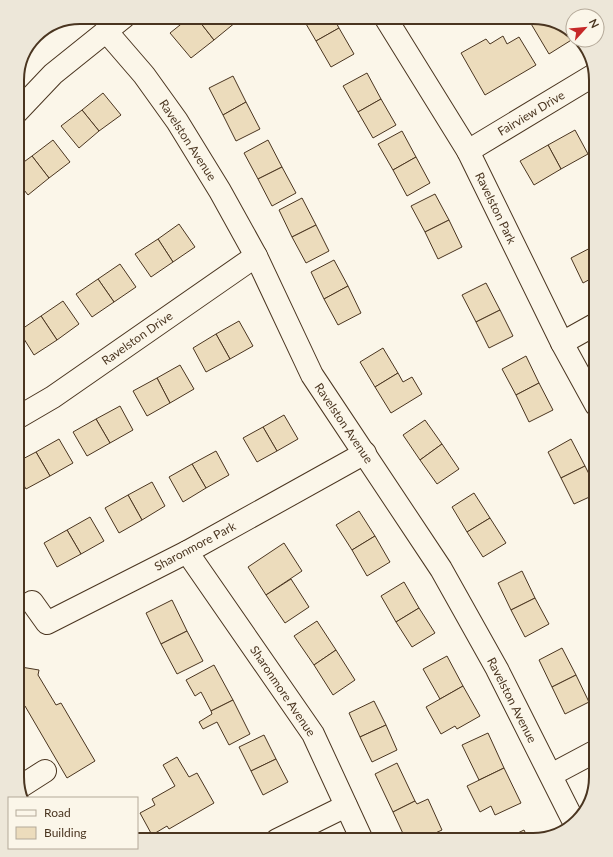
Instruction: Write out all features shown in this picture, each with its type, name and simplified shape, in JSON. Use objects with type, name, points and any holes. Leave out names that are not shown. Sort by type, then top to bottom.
[{"type":"street","points":[[24,105],[53,74],[115,24]]},
{"type":"street","name":"Ravelston Park","points":[[389,24],[468,151],[562,343],[589,392]]},
{"type":"street","name":"Ravelston Avenue","points":[[106,31],[144,75],[177,122],[220,191],[256,256],[312,375],[441,569],[497,670],[571,817]]},
{"type":"street","name":"Fairview Drive","points":[[468,151],[589,78]]},
{"type":"street","name":"Ravelston Drive","points":[[24,414],[53,397],[256,256]]},
{"type":"street","points":[[562,343],[589,328]]},
{"type":"street","name":"Sharonmore Park","points":[[32,602],[47,623],[187,552],[365,453]]},
{"type":"street","name":"Sharonmore Avenue","points":[[187,552],[313,734],[359,833]]},
{"type":"street","points":[[551,775],[589,755]]},
{"type":"street","points":[[24,784],[46,771]]},
{"type":"street","points":[[291,833],[346,806]]},
{"type":"building","points":[[181,24],[201,24],[214,40],[191,58],[170,33]]},
{"type":"building","points":[[201,24],[234,24],[214,40]]},
{"type":"building","points":[[306,24],[337,24],[339,28],[316,41]]},
{"type":"building","points":[[531,24],[544,25],[561,32],[565,35],[565,44],[549,54]]},
{"type":"building","points":[[339,28],[354,54],[331,67],[316,41]]},
{"type":"building","points":[[503,36],[507,44],[519,37],[536,65],[485,95],[461,53],[486,39],[490,44]]},
{"type":"building","points":[[367,73],[381,99],[358,112],[343,86]]},
{"type":"building","points":[[233,76],[246,102],[223,115],[209,88]]},
{"type":"building","points":[[103,93],[121,115],[99,131],[82,110]]},
{"type":"building","points":[[381,99],[396,125],[373,138],[358,112]]},
{"type":"building","points":[[246,102],[260,129],[236,141],[223,115]]},
{"type":"building","points":[[82,110],[99,131],[79,148],[61,126]]},
{"type":"building","points":[[575,130],[588,154],[561,169],[548,145]]},
{"type":"building","points":[[402,131],[416,157],[393,170],[378,144]]},
{"type":"building","points":[[53,140],[70,162],[49,178],[32,156]]},
{"type":"building","points":[[268,140],[282,167],[258,179],[244,153]]},
{"type":"building","points":[[548,145],[561,169],[534,185],[520,161]]},
{"type":"building","points":[[32,156],[49,178],[28,195],[24,190],[24,162]]},
{"type":"building","points":[[416,157],[430,183],[407,196],[393,170]]},
{"type":"building","points":[[282,167],[296,193],[272,206],[258,179]]},
{"type":"building","points":[[435,194],[449,220],[425,232],[411,206]]},
{"type":"building","points":[[302,198],[316,225],[292,237],[279,210]]},
{"type":"building","points":[[449,220],[462,247],[438,259],[425,232]]},
{"type":"building","points":[[179,224],[195,247],[173,262],[158,239]]},
{"type":"building","points":[[316,225],[329,251],[306,263],[292,237]]},
{"type":"building","points":[[158,239],[173,262],[151,277],[135,254]]},
{"type":"building","points":[[589,249],[589,280],[583,283],[571,258]]},
{"type":"building","points":[[334,260],[348,286],[324,299],[311,272]]},
{"type":"building","points":[[120,264],[136,287],[114,302],[98,279]]},
{"type":"building","points":[[98,279],[114,302],[92,317],[76,294]]},
{"type":"building","points":[[486,283],[500,310],[476,322],[462,295]]},
{"type":"building","points":[[348,286],[361,313],[338,325],[324,299]]},
{"type":"building","points":[[63,301],[79,324],[57,340],[41,316]]},
{"type":"building","points":[[500,310],[513,336],[489,348],[476,322]]},
{"type":"building","points":[[41,316],[57,340],[34,355],[24,339],[24,328]]},
{"type":"building","points":[[239,321],[253,346],[230,359],[216,334]]},
{"type":"building","points":[[216,334],[230,359],[206,372],[193,348]]},
{"type":"building","points":[[383,348],[398,373],[375,387],[360,362]]},
{"type":"building","points":[[526,356],[539,383],[516,395],[502,369]]},
{"type":"building","points":[[180,365],[194,389],[170,403],[157,378]]},
{"type":"building","points":[[398,373],[403,382],[412,377],[422,394],[391,413],[375,387]]},
{"type":"building","points":[[157,378],[170,403],[147,416],[133,391]]},
{"type":"building","points":[[539,383],[553,410],[529,422],[516,395]]},
{"type":"building","points":[[120,406],[133,430],[110,443],[96,419]]},
{"type":"building","points":[[284,415],[298,439],[277,451],[263,427]]},
{"type":"building","points":[[96,419],[110,443],[87,456],[73,432]]},
{"type":"building","points":[[425,420],[442,444],[420,460],[403,435]]},
{"type":"building","points":[[263,427],[277,451],[257,462],[243,438]]},
{"type":"building","points":[[59,439],[73,463],[50,476],[36,452]]},
{"type":"building","points":[[571,439],[585,466],[561,478],[548,452]]},
{"type":"building","points":[[442,444],[459,469],[437,484],[420,460]]},
{"type":"building","points":[[216,451],[229,475],[206,488],[192,464]]},
{"type":"building","points":[[36,452],[50,476],[26,489],[24,485],[24,458]]},
{"type":"building","points":[[192,464],[206,488],[183,502],[169,477]]},
{"type":"building","points":[[585,466],[589,474],[589,497],[574,504],[561,478]]},
{"type":"building","points":[[152,482],[165,506],[142,520],[128,495]]},
{"type":"building","points":[[474,493],[490,518],[467,532],[452,507]]},
{"type":"building","points":[[128,495],[142,520],[119,533],[105,508]]},
{"type":"building","points":[[359,511],[375,536],[352,550],[336,525]]},
{"type":"building","points":[[90,517],[104,541],[81,554],[67,530]]},
{"type":"building","points":[[490,518],[506,543],[483,557],[467,532]]},
{"type":"building","points":[[67,530],[81,554],[57,567],[44,543]]},
{"type":"building","points":[[375,536],[390,562],[367,576],[352,550]]},
{"type":"building","points":[[284,543],[302,571],[266,595],[248,567]]},
{"type":"building","points":[[522,571],[535,598],[511,610],[498,583]]},
{"type":"building","points":[[291,579],[309,607],[285,623],[266,595]]},
{"type":"building","points":[[404,582],[419,608],[396,622],[381,596]]},
{"type":"building","points":[[535,598],[549,624],[525,637],[511,610]]},
{"type":"building","points":[[172,600],[187,631],[161,644],[146,613]]},
{"type":"building","points":[[419,608],[435,633],[412,647],[396,622]]},
{"type":"building","points":[[317,621],[336,650],[314,665],[294,636]]},
{"type":"building","points":[[187,631],[203,661],[177,674],[161,644]]},
{"type":"building","points":[[562,648],[576,675],[552,687],[539,660]]},
{"type":"building","points":[[336,650],[355,680],[333,695],[314,665]]},
{"type":"building","points":[[447,656],[463,686],[440,699],[423,669]]},
{"type":"building","points":[[214,665],[233,700],[211,711],[201,692],[195,696],[186,680]]},
{"type":"building","points":[[24,668],[39,670],[38,675],[56,705],[61,703],[95,761],[67,778],[25,706]]},
{"type":"building","points":[[576,675],[589,702],[565,714],[552,687]]},
{"type":"building","points":[[463,686],[480,716],[457,729],[455,726],[441,734],[426,707]]},
{"type":"building","points":[[233,700],[250,734],[229,745],[217,722],[203,729],[199,722],[212,714],[211,711]]},
{"type":"building","points":[[374,701],[386,725],[360,737],[349,713]]},
{"type":"building","points":[[386,725],[397,750],[372,762],[360,737]]},
{"type":"building","points":[[488,733],[504,768],[479,780],[462,745]]},
{"type":"building","points":[[264,735],[276,759],[251,771],[239,747]]},
{"type":"building","points":[[177,757],[189,777],[197,773],[214,803],[169,829],[167,826],[155,833],[151,833],[140,813],[155,805],[152,799],[175,786],[163,765]]},
{"type":"building","points":[[276,759],[288,782],[263,795],[251,771]]},
{"type":"building","points":[[397,763],[415,801],[393,812],[375,774]]},
{"type":"building","points":[[504,768],[521,803],[495,815],[491,806],[480,812],[467,786]]},
{"type":"building","points":[[428,799],[442,830],[435,833],[403,833],[393,812],[415,801],[417,804]]},
{"type":"building","points":[[524,830],[526,833],[518,833]]}]
